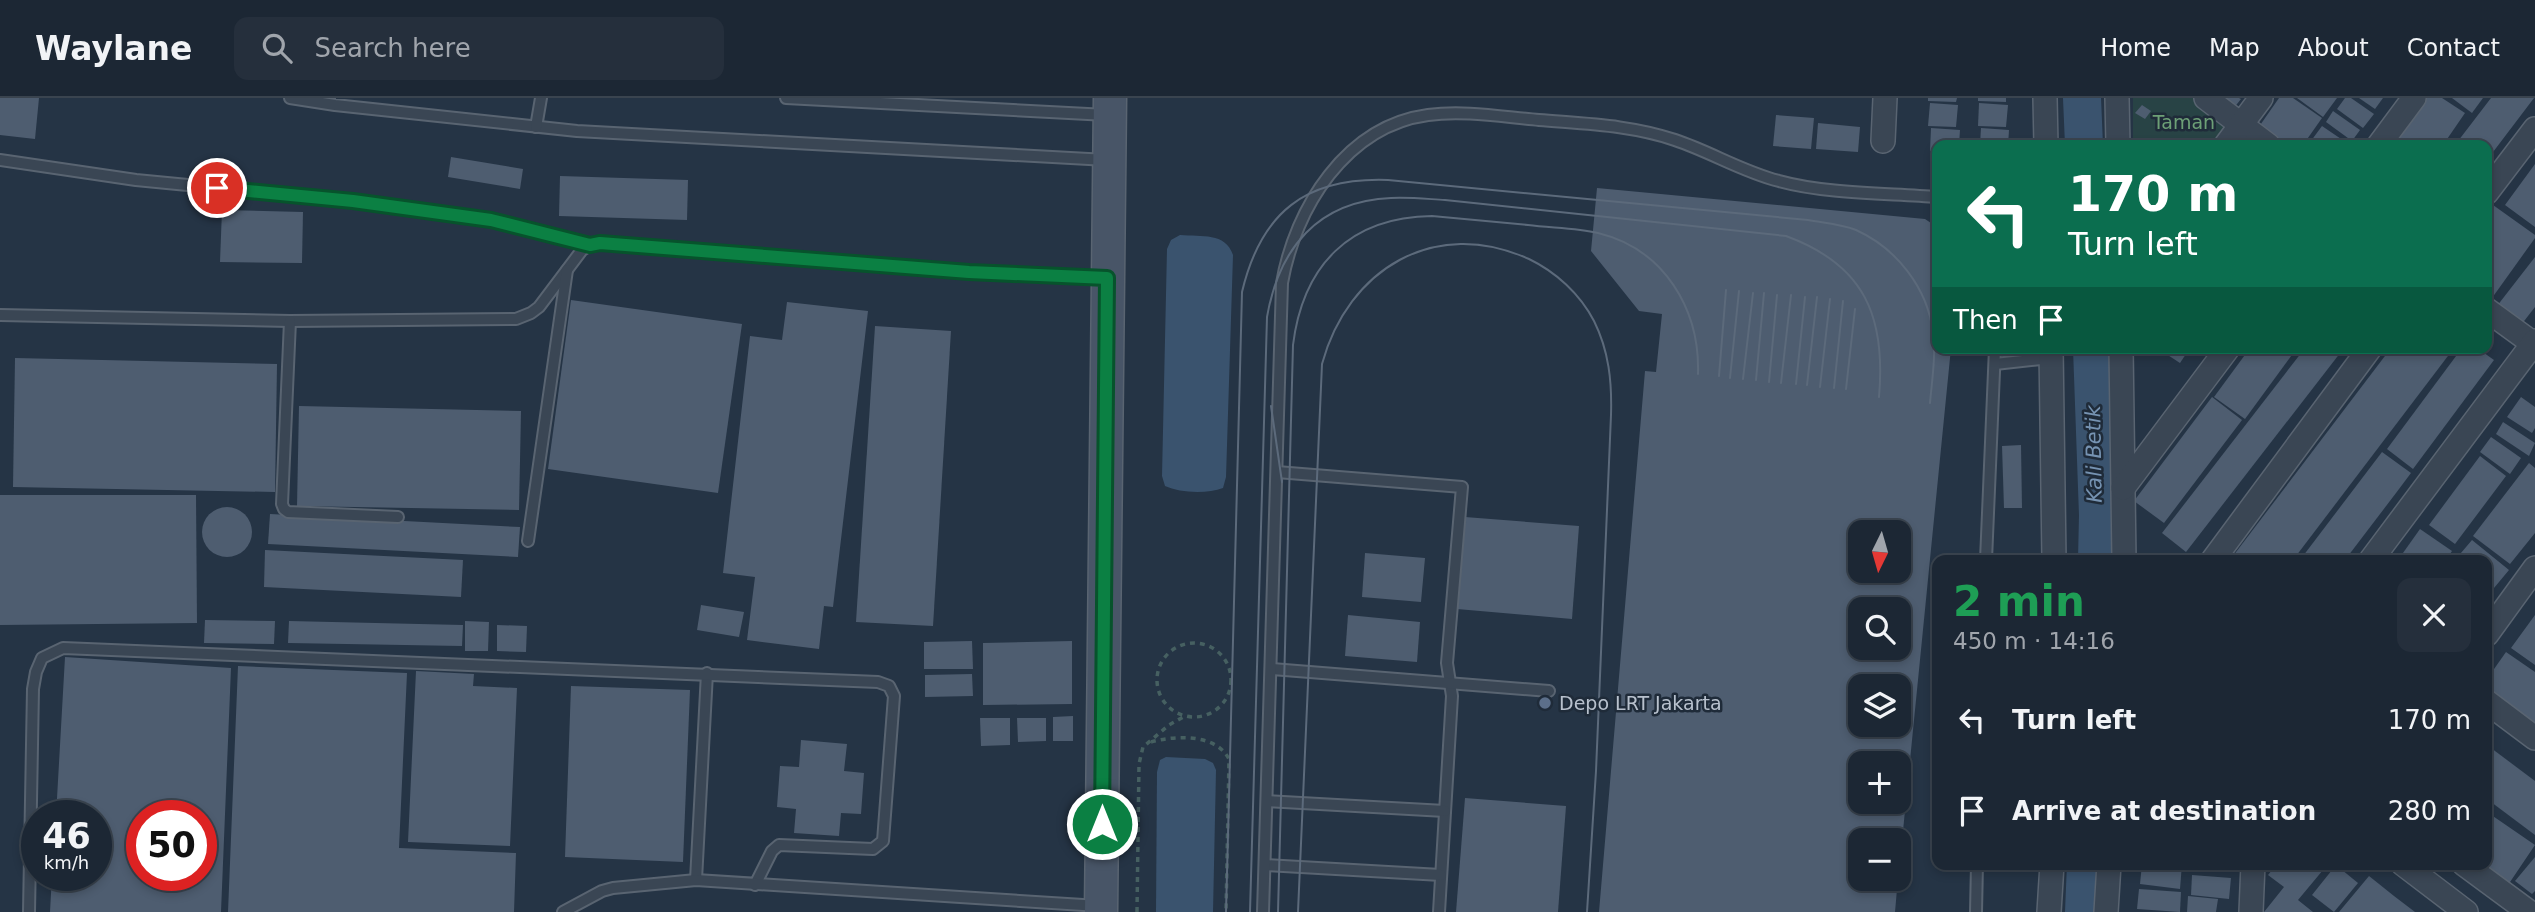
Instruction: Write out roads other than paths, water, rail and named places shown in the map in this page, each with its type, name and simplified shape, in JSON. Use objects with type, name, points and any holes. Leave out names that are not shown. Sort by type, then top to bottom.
[{"type":"main road","points":[[1101,909],[1110,107]]},
{"type":"street","points":[[1883,141],[1885,98]]},
{"type":"street","points":[[2045,98],[2046,140]]},
{"type":"street","points":[[2117,98],[2118,140]]},
{"type":"street","points":[[2206,98],[2262,140]]},
{"type":"street","points":[[2230,140],[2261,98]]},
{"type":"street","points":[[2383,140],[2414,98]]},
{"type":"street","points":[[2492,185],[2535,129]]},
{"type":"street","points":[[2375,555],[2534,343],[2492,314]]},
{"type":"street","points":[[2051,354],[2054,555]]},
{"type":"street","points":[[2121,354],[2124,555]]},
{"type":"street","points":[[2123,488],[2224,354]]},
{"type":"street","points":[[2217,555],[2366,354]]},
{"type":"street","points":[[2492,627],[2535,568]]},
{"type":"street","points":[[2492,706],[2535,738]]},
{"type":"street","points":[[2049,912],[2052,870]]},
{"type":"street","points":[[2106,912],[2109,870]]},
{"type":"street","points":[[2251,912],[2253,870]]},
{"type":"street","points":[[2411,870],[2466,912]]},
{"type":"street","points":[[2472,870],[2529,912]]},
{"type":"lane","points":[[290,98],[536,127],[1109,160]]},
{"type":"lane","points":[[536,127],[541,98]]},
{"type":"lane","points":[[786,98],[1110,107]]},
{"type":"lane","points":[[1263,912],[1282,284],[1293,240],[1314,196],[1344,157],[1363,141],[1402,121],[1428,115],[1457,114],[1628,127],[1675,140],[1764,177],[1783,182],[1932,197]]},
{"type":"lane","points":[[0,160],[136,180],[353,201],[491,220],[590,245]]},
{"type":"lane","points":[[0,315],[290,321],[516,319],[539,307],[582,250],[600,243],[969,272],[1107,278]]},
{"type":"lane","points":[[528,541],[568,267]]},
{"type":"lane","points":[[290,321],[282,504],[284,509],[288,512],[398,517]]},
{"type":"lane","points":[[1986,555],[1995,354]]},
{"type":"lane","points":[[1995,364],[2046,354]]},
{"type":"lane","points":[[1277,472],[1462,487],[1447,663],[1452,696],[1439,912]]},
{"type":"lane","points":[[29,912],[27,906],[33,689],[42,658],[63,648],[707,673],[878,682],[889,686],[894,696],[881,845],[873,849],[779,845],[772,851],[755,886]]},
{"type":"lane","points":[[1272,669],[1549,691]]},
{"type":"lane","points":[[696,880],[707,673]]},
{"type":"lane","points":[[1268,801],[1445,811]]},
{"type":"lane","points":[[1265,865],[1441,875]]},
{"type":"lane","points":[[1976,912],[1977,870]]},
{"type":"lane","points":[[563,912],[613,888],[696,880],[1101,909]]},
{"type":"water","points":[[1180,235],[1219,239],[1233,255],[1226,477],[1223,488],[1202,492],[1165,486],[1162,476],[1167,249],[1171,240]]},
{"type":"water","points":[[1166,757],[1205,759],[1213,763],[1216,770],[1213,912],[1156,912],[1157,772],[1160,760]]},
{"type":"waterway","name":"Kali Betik","points":[[2082,98],[2084,140]]},
{"type":"waterway","name":"Kali Betik","points":[[2092,354],[2097,555]]},
{"type":"waterway","name":"Kali Betik","points":[[2084,912],[2086,870]]},
{"type":"tram line","points":[[1226,912],[1242,292],[1261,240],[1291,205],[1311,193],[1333,185],[1388,180],[1838,225],[1871,238],[1908,271],[1924,300],[1932,329]]},
{"type":"tram line","points":[[1250,912],[1267,317],[1281,270],[1292,250],[1306,233],[1323,219],[1343,208],[1365,201],[1411,198],[1786,236],[1835,262],[1865,297],[1879,342],[1879,397]]},
{"type":"tram line","points":[[1278,912],[1293,345],[1298,317],[1307,291],[1320,269],[1336,251],[1355,236],[1377,225],[1403,219],[1432,216],[1598,233],[1621,241],[1642,253],[1674,285],[1685,305],[1692,327],[1698,374]]},
{"type":"tram line","points":[[1298,912],[1322,364],[1335,330],[1352,301],[1374,278],[1400,260],[1429,248],[1461,244],[1494,247],[1529,259],[1558,277],[1582,302],[1594,321],[1608,367],[1611,415],[1596,771],[1587,912]]},
{"type":"tram line","points":[[1719,376],[1726,290]]},
{"type":"tram line","points":[[1730,378],[1739,291]]},
{"type":"tram line","points":[[1743,379],[1753,293]]},
{"type":"tram line","points":[[1756,380],[1764,293]]},
{"type":"tram line","points":[[1769,382],[1777,295]]},
{"type":"tram line","points":[[1781,383],[1791,295]]},
{"type":"tram line","points":[[1796,384],[1805,297]]},
{"type":"tram line","points":[[1807,385],[1817,297]]},
{"type":"tram line","points":[[1820,387],[1830,299]]},
{"type":"tram line","points":[[1834,388],[1843,301]]},
{"type":"tram line","points":[[1846,389],[1855,309]]},
{"type":"tram line","points":[[1930,403],[1934,354]]},
{"type":"tram line","points":[[1271,406],[1282,482]]},
{"type":"place","name":"Depo LRT Jakarta","points":[[1545,703]]},
{"type":"park label","name":"Taman","points":[[2184,122]]}]
